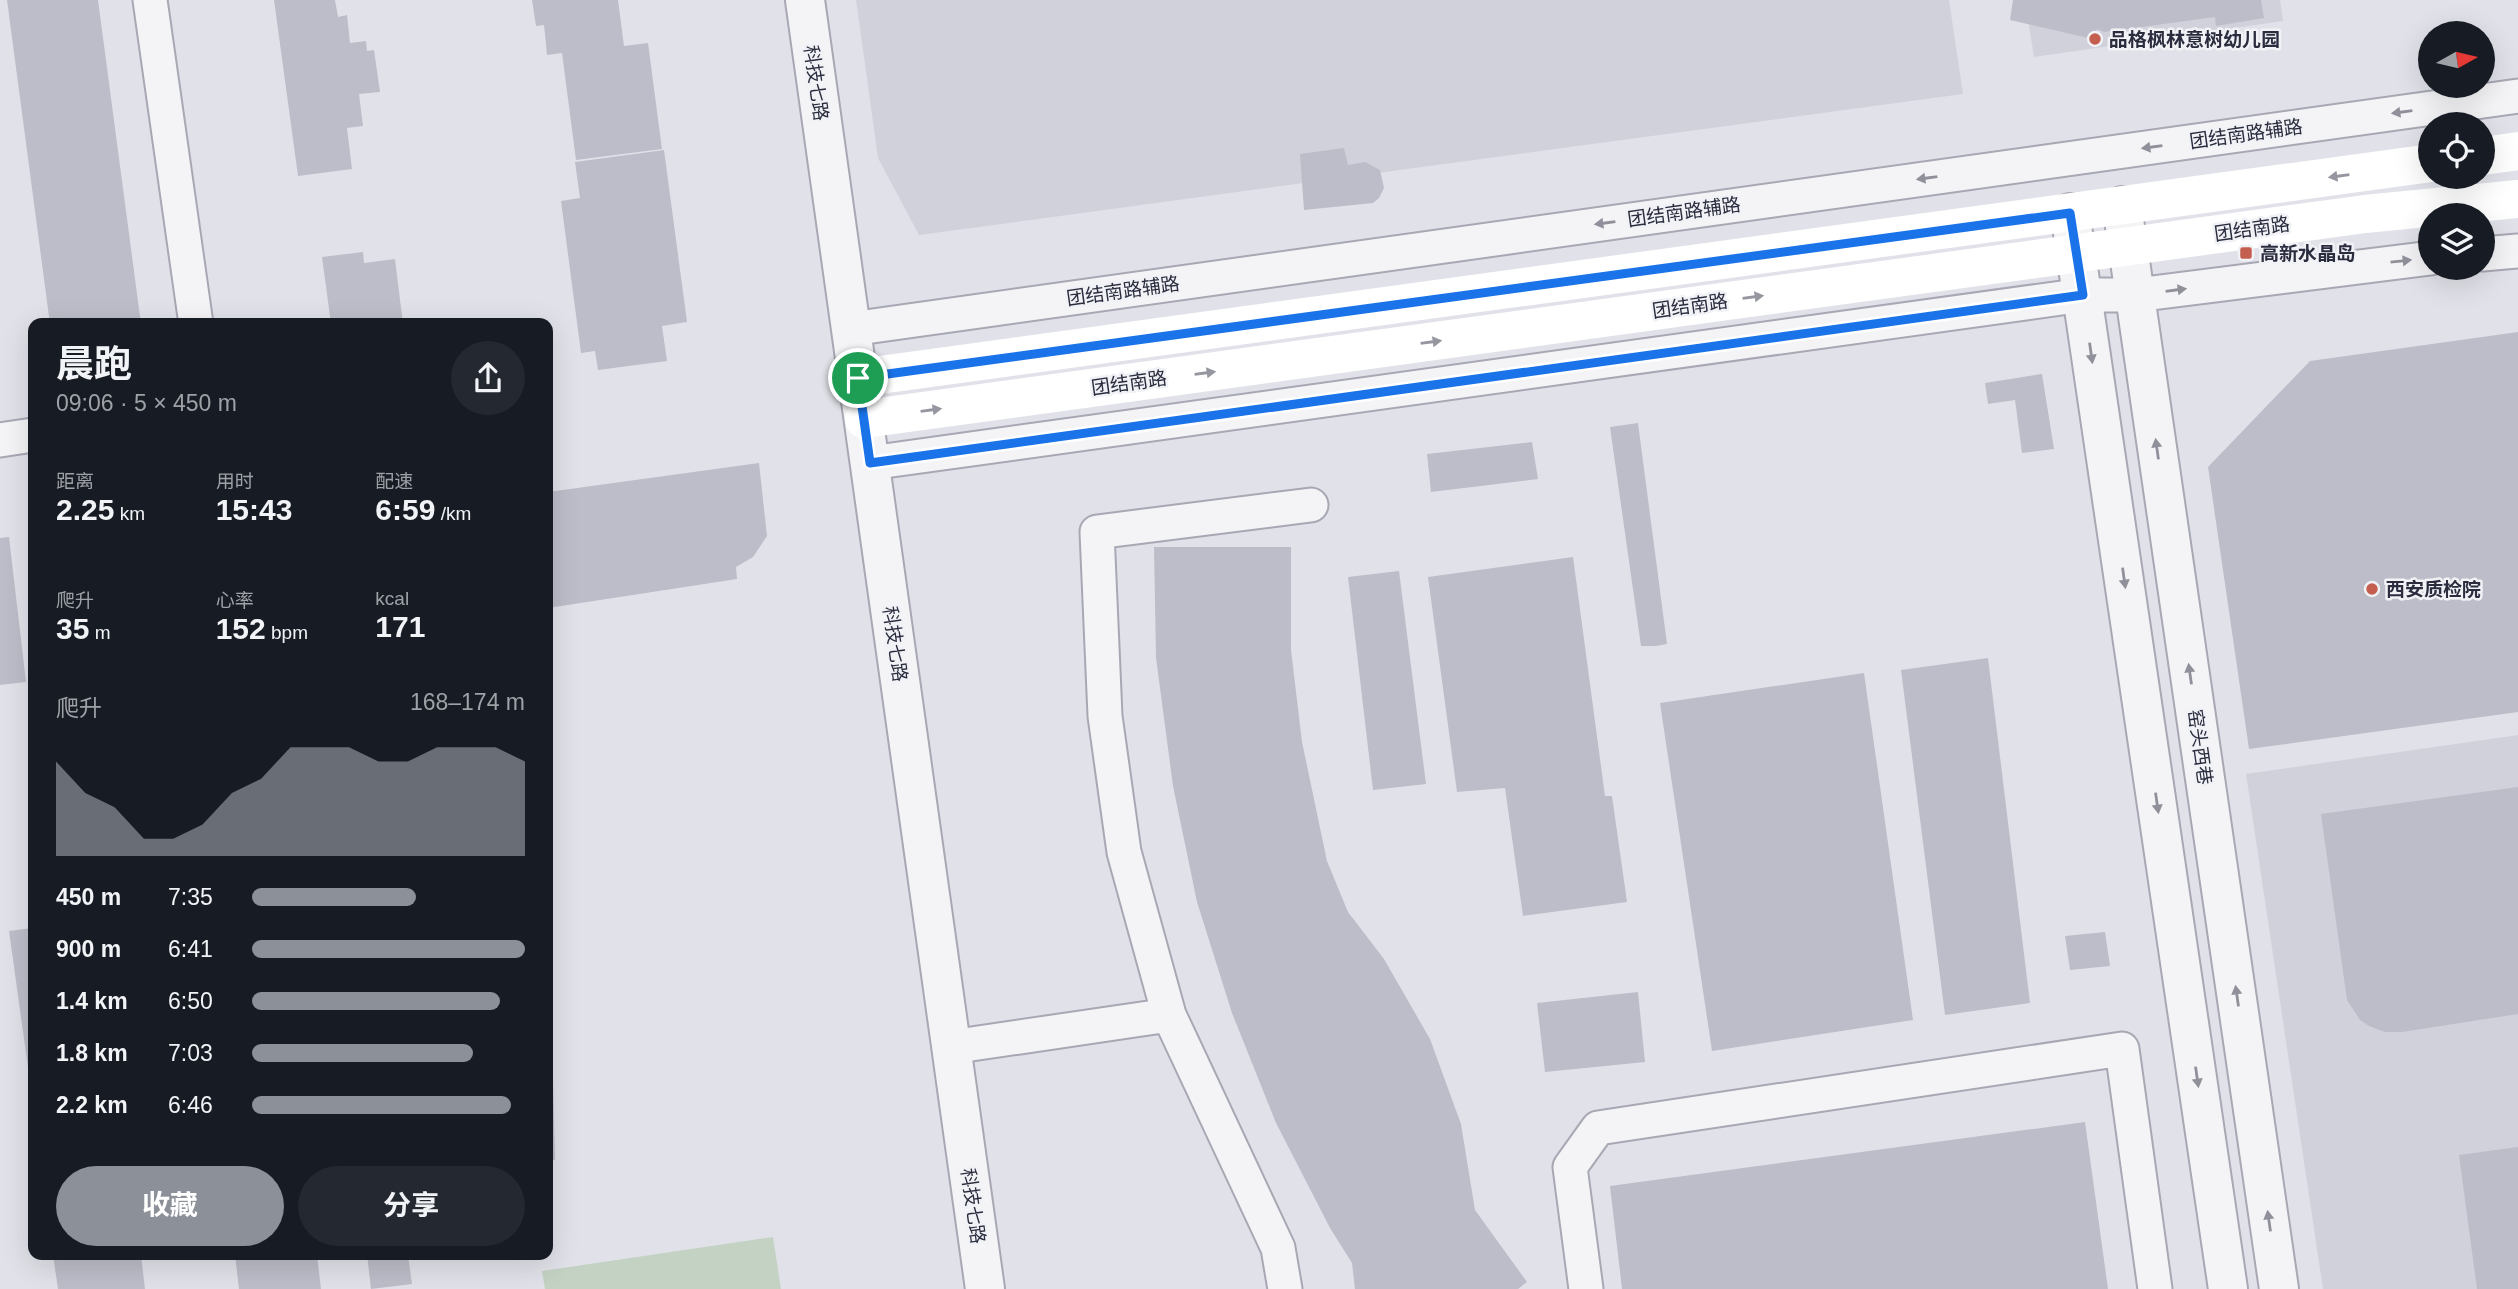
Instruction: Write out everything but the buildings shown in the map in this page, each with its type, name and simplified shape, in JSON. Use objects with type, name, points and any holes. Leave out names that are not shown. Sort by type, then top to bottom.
[{"type":"main road","points":[[2495,154],[2518,151]]},
{"type":"main road","points":[[858,378],[2418,165]]},
{"type":"main road","name":"团结南路","points":[[864,419],[2365,214],[2518,199]]},
{"type":"street","points":[[149,0],[195,318]]},
{"type":"street","name":"科技七路","points":[[805,0],[985,1289]]},
{"type":"street","name":"团结南路辅路","points":[[851,329],[2518,96]]},
{"type":"street","name":"窑头西巷","points":[[2122,206],[2279,1289]]},
{"type":"street","points":[[2070,213],[2228,1289]]},
{"type":"street","points":[[2495,253],[2518,251]]},
{"type":"street","points":[[870,463],[2083,295],[2136,295],[2418,260]]},
{"type":"street","points":[[0,440],[28,436]]},
{"type":"street","points":[[1285,1289],[1278,1248],[1168,1015],[1124,852],[1105,716],[1097,532],[1311,505]]},
{"type":"street","points":[[951,1047],[1168,1015]]},
{"type":"street","points":[[1586,1289],[1570,1167],[1598,1128],[2122,1049],[2155,1289]]},
{"type":"shaded area","points":[[856,0],[1949,0],[1963,94],[919,235],[878,158]]},
{"type":"shaded area","name":"品格枫林意树幼儿园","points":[[2025,0],[2280,0],[2283,21],[2034,57]]},
{"type":"shaded area","points":[[2518,735],[2518,1289],[2323,1289],[2246,774]]},
{"type":"green space","points":[[773,1237],[781,1289],[545,1289],[542,1271]]},
{"type":"place","name":"品格枫林意树幼儿园","points":[[2095,39]]},
{"type":"place","name":"高新水晶岛","points":[[2246,253]]},
{"type":"place","name":"西安质检院","points":[[2372,589]]},
{"type":"route","points":[[2070,213],[2083,295],[870,463],[858,378],[2070,213]]}]
